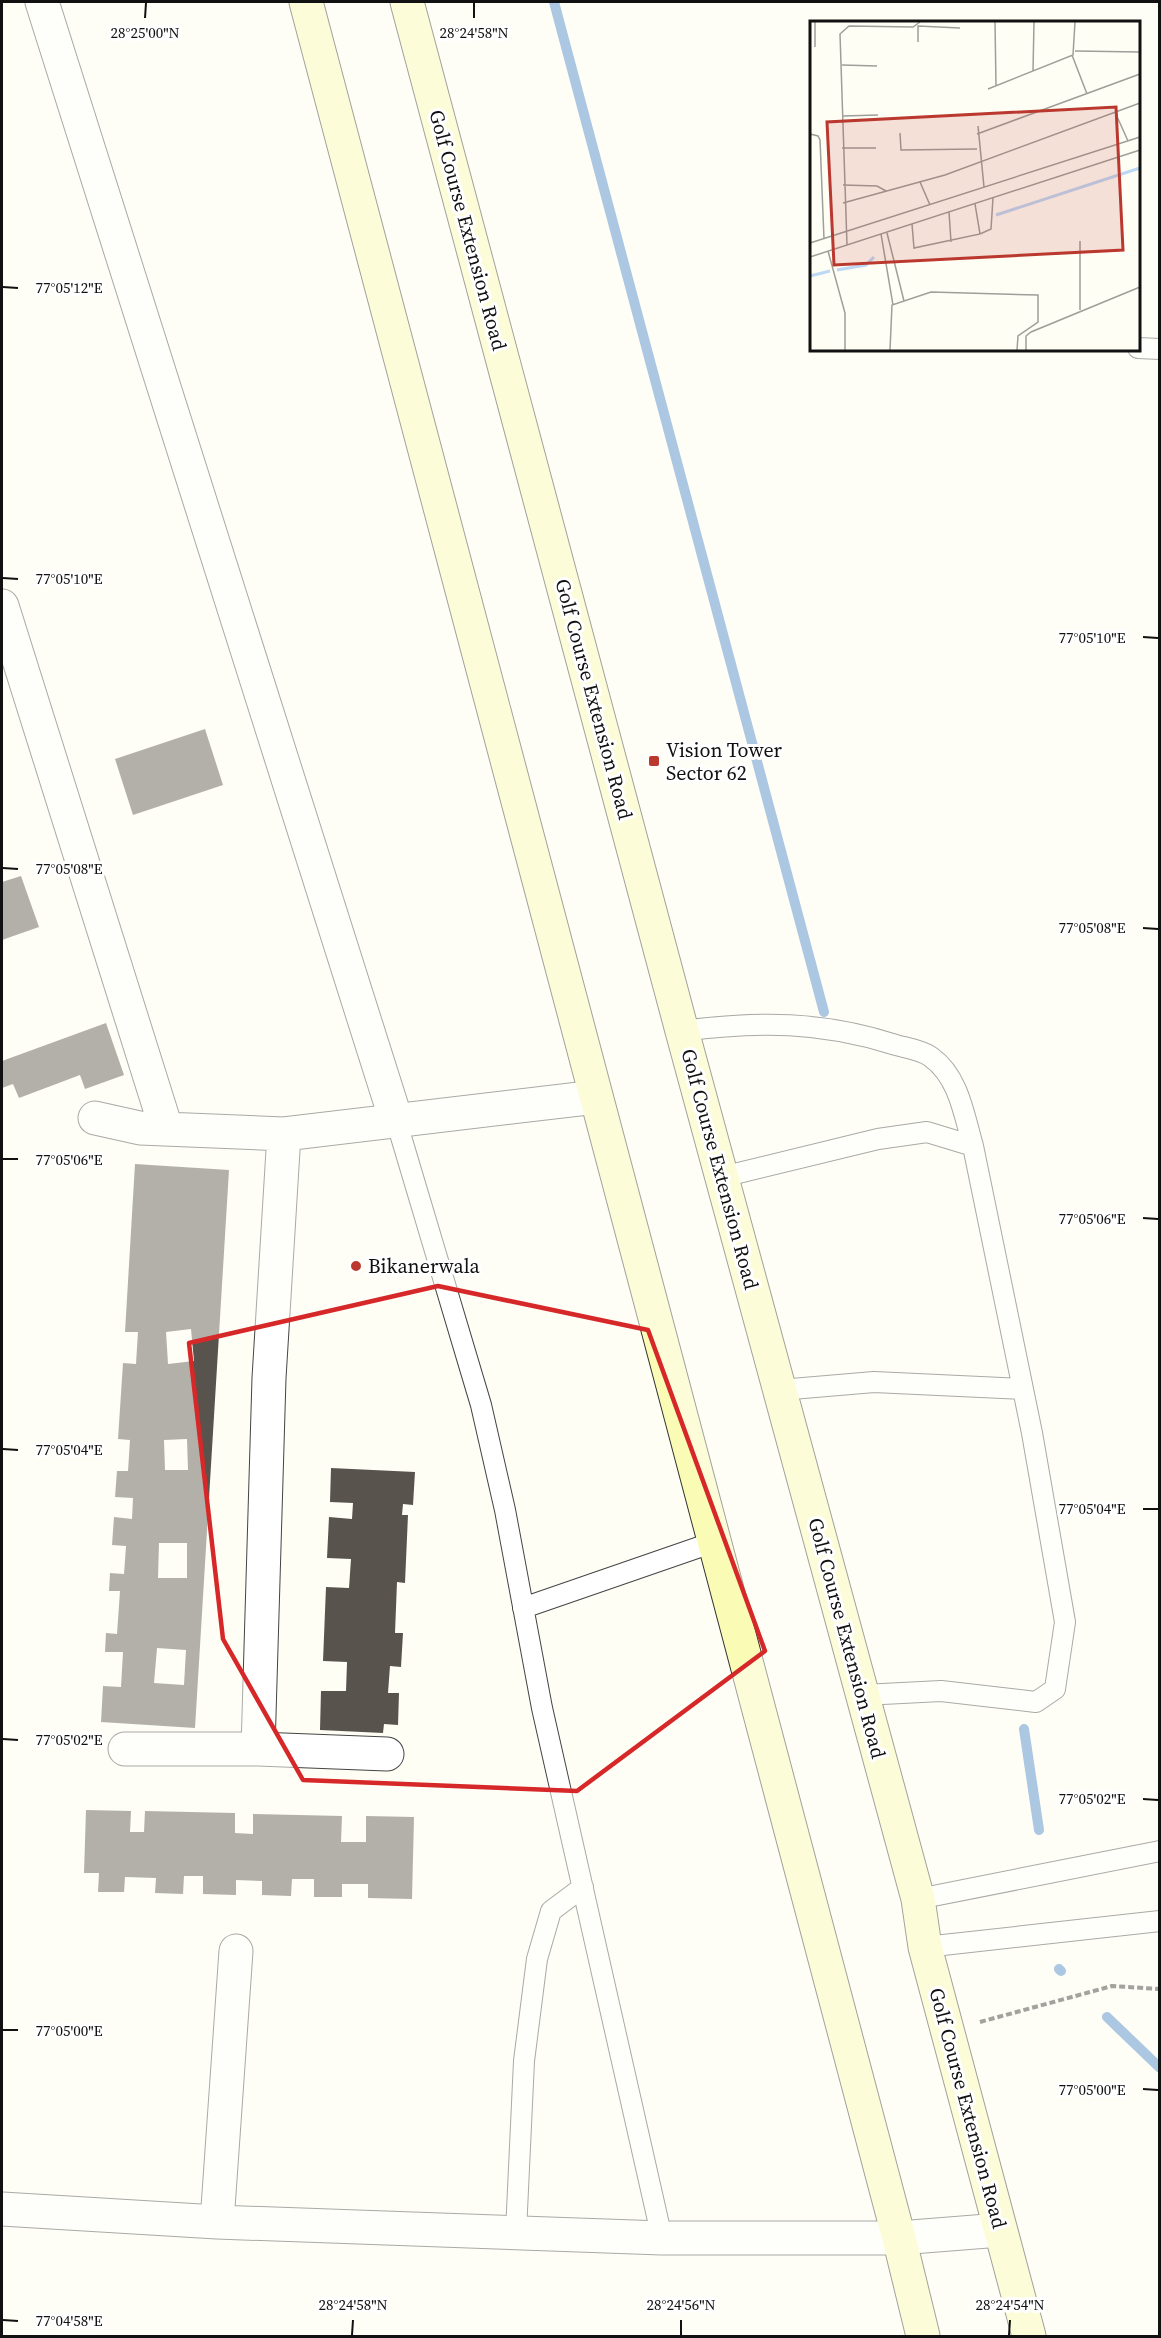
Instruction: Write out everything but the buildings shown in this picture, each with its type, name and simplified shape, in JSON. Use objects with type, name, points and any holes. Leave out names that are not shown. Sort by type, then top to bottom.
[{"type":"main road","points":[[306,2],[899,2238],[923,2337]]},
{"type":"main road","name":"Golf Course Extension Road","points":[[407,2],[682,1031],[918,1899],[925,1947],[1029,2337]]},
{"type":"street","points":[[48,3],[396,1120]]},
{"type":"street","points":[[2,606],[166,1128]]},
{"type":"street","points":[[95,1118],[140,1128],[285,1134],[596,1097]]},
{"type":"street","points":[[258,1749],[269,1378],[285,1134]]},
{"type":"street","points":[[125,1749],[258,1749],[387,1754]]},
{"type":"street","points":[[217,2223],[236,1951]]},
{"type":"street","points":[[2,2209],[217,2223],[662,2238],[899,2238],[1000,2230]]},
{"type":"lane","points":[[1140,348],[1160,349]]},
{"type":"lane","points":[[682,1031],[732,1024],[789,1023],[872,1037],[930,1056],[956,1087],[973,1146],[1023,1389],[1065,1622],[1055,1689],[1036,1702],[941,1691],[863,1695]]},
{"type":"lane","points":[[396,1120],[481,1405],[542,1708],[662,2238]]},
{"type":"lane","points":[[722,1177],[878,1139],[927,1132],[973,1146]]},
{"type":"lane","points":[[780,1389],[874,1382],[1023,1389]]},
{"type":"lane","points":[[523,1608],[714,1542]]},
{"type":"lane","points":[[918,1899],[1160,1851]]},
{"type":"lane","points":[[516,2232],[524,2061],[537,1959],[551,1911],[583,1887]]},
{"type":"lane","points":[[925,1947],[1160,1920]]},
{"type":"path","points":[[947,2031],[1113,1986],[1160,1989]]},
{"type":"highlighted area","points":[[438,1286],[648,1330],[765,1651],[577,1791],[303,1780],[223,1639],[189,1343]]},
{"type":"waterway","points":[[554,2],[824,1012]]},
{"type":"waterway","points":[[1024,1729],[1039,1830]]},
{"type":"waterway","points":[[1107,2017],[1160,2068]]},
{"type":"place","name":"Vision Tower Sector 62","points":[[654,761]]},
{"type":"place","name":"Bikanerwala","points":[[356,1266]]}]
